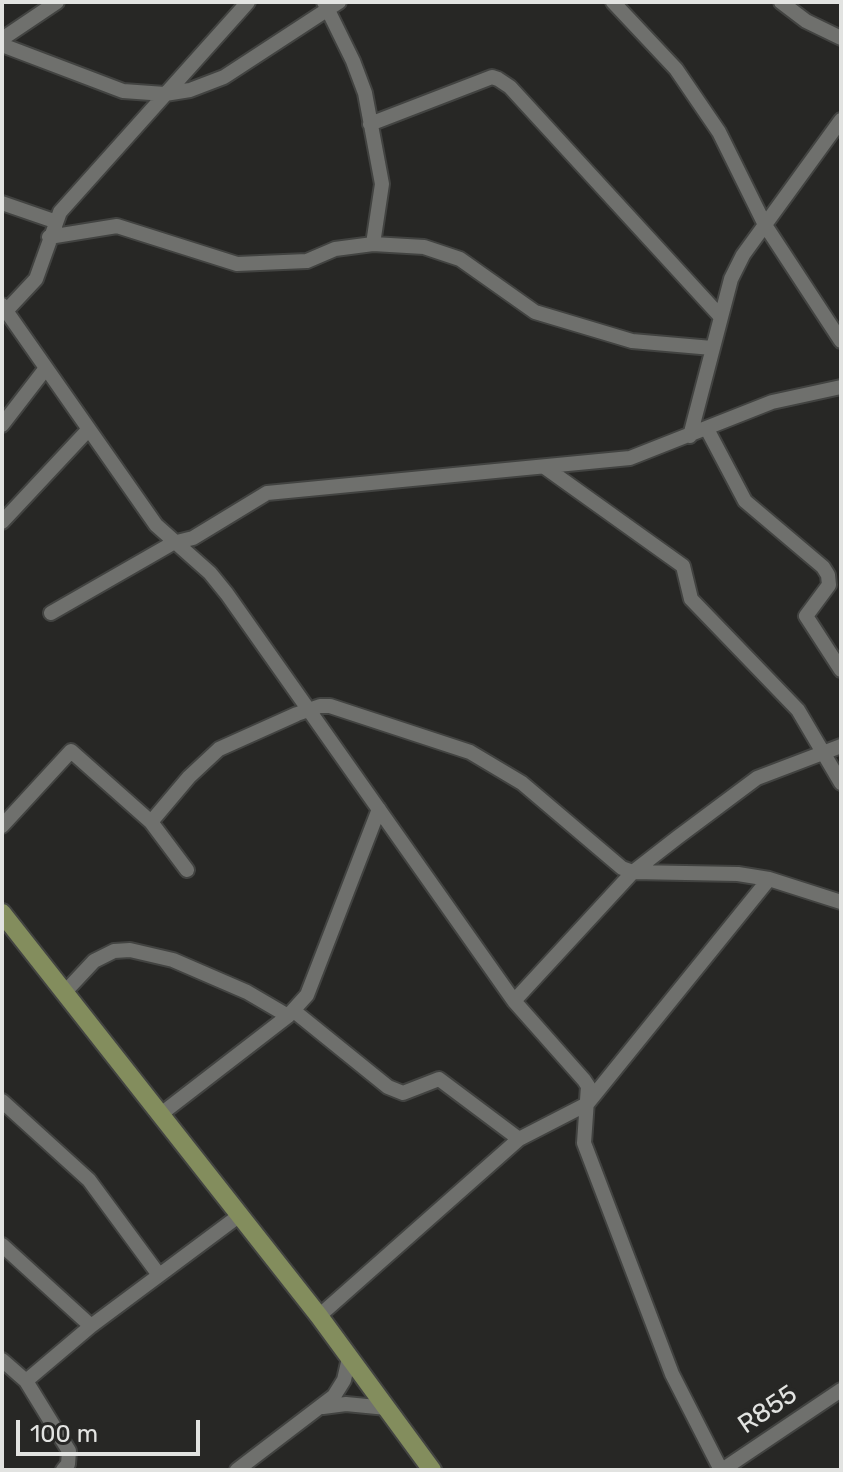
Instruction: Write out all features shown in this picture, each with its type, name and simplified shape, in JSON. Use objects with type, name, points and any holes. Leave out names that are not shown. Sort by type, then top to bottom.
[{"type":"main road","points":[[2,913],[319,1316],[432,1470]]},
{"type":"street","points":[[2,42],[57,2]]},
{"type":"street","points":[[248,2],[54,221],[36,279],[4,307],[173,543],[219,583],[514,1001],[588,1086],[584,1143],[672,1374],[722,1470]]},
{"type":"street","points":[[613,2],[676,69],[726,144],[765,225],[841,341]]},
{"type":"street","points":[[781,2],[806,21],[841,38]]},
{"type":"street","points":[[2,42],[123,91],[165,94],[190,90],[224,77],[330,4],[361,77],[382,184],[373,244]]},
{"type":"street","points":[[370,124],[492,77],[498,79],[510,87],[720,316]]},
{"type":"street","points":[[690,436],[720,316],[743,255],[841,120]]},
{"type":"street","points":[[2,203],[54,221]]},
{"type":"street","points":[[49,237],[117,226],[237,264],[307,261],[335,249],[373,244],[424,247],[460,259],[535,312],[632,341],[712,348]]},
{"type":"street","points":[[2,425],[46,368]]},
{"type":"street","points":[[51,613],[173,543],[193,538],[267,493],[630,458],[772,402],[841,387]]},
{"type":"street","points":[[2,522],[89,429]]},
{"type":"street","points":[[707,429],[745,501],[828,575],[829,585],[806,616],[841,670]]},
{"type":"street","points":[[546,468],[683,566],[691,599],[798,710],[841,783]]},
{"type":"street","points":[[151,822],[189,777],[219,749],[320,706],[338,708],[470,752],[522,783],[622,868],[633,872],[714,872],[769,879],[841,902]]},
{"type":"street","points":[[514,1001],[633,872],[738,790],[757,778],[841,746]]},
{"type":"street","points":[[2,826],[71,751],[122,793],[151,822],[187,870]]},
{"type":"street","points":[[161,1114],[291,1014],[316,977],[379,809]]},
{"type":"street","points":[[319,1316],[519,1139],[587,1104],[769,879]]},
{"type":"street","points":[[65,992],[94,961],[114,951],[130,950],[173,960],[291,1014],[388,1087],[403,1093],[439,1079],[519,1139]]},
{"type":"street","points":[[2,1101],[89,1180],[159,1275]]},
{"type":"street","points":[[26,1381],[91,1326],[240,1215]]},
{"type":"street","points":[[2,1245],[91,1326]]},
{"type":"street","points":[[237,1470],[322,1408],[342,1385],[349,1358]]},
{"type":"street","points":[[2,1360],[26,1381],[69,1451],[68,1464],[63,1470]]},
{"type":"street","name":"R855","points":[[722,1470],[841,1390]]},
{"type":"street","points":[[322,1408],[346,1404],[387,1408]]}]
